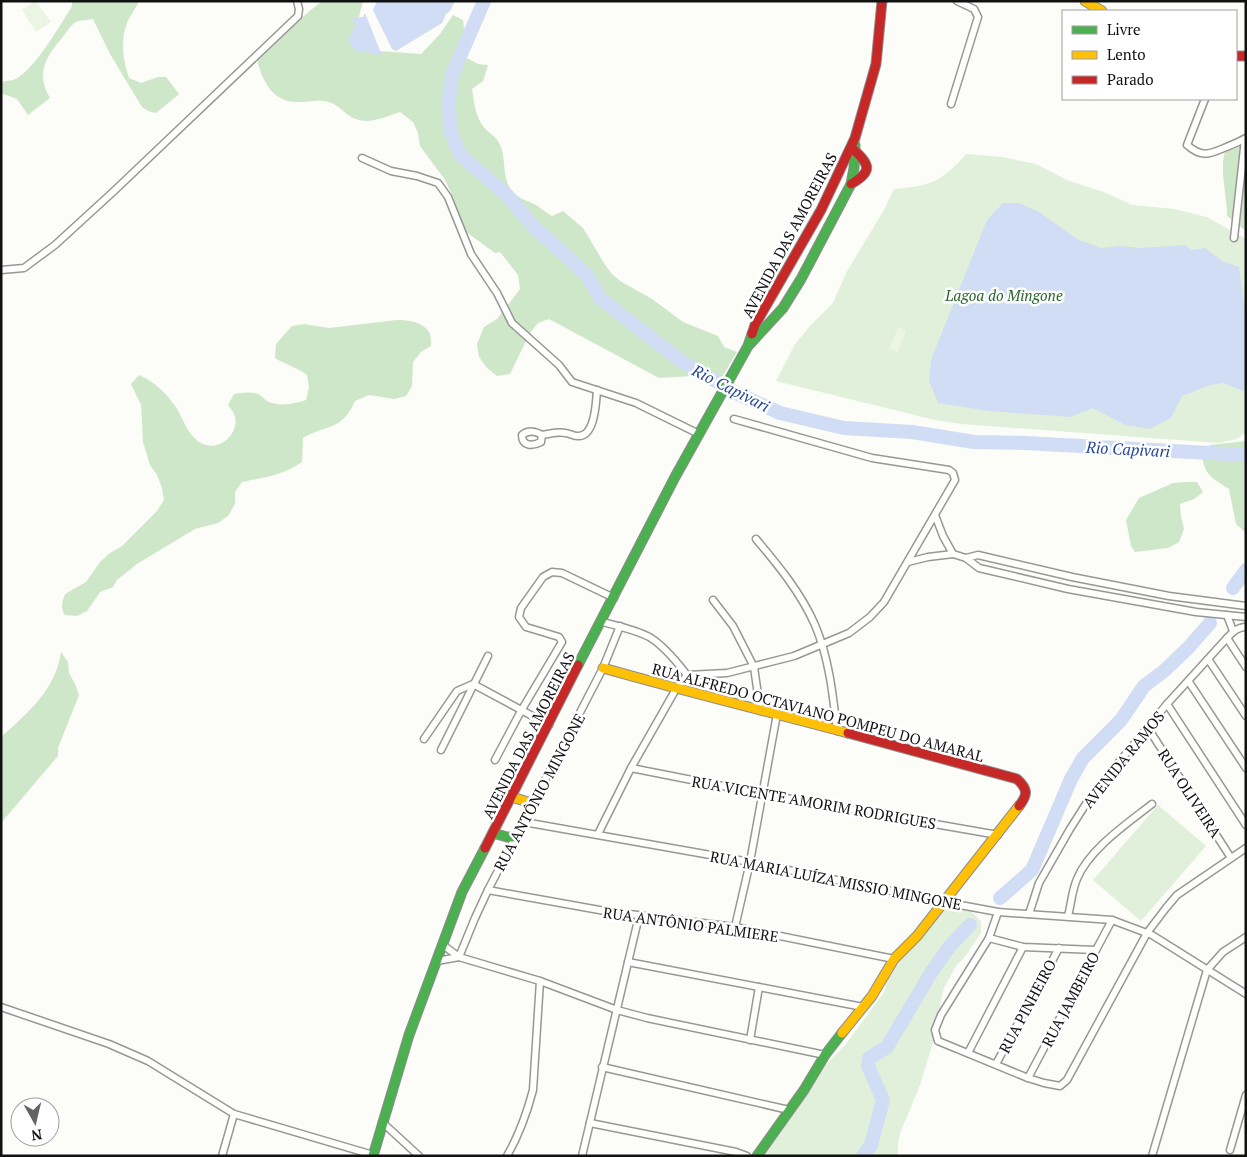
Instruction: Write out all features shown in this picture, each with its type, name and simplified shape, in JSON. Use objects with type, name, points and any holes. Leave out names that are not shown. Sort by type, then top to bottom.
[{"type":"main road","name":"AVENIDA DAS AMOREIRAS","points":[[373,1156],[409,1035],[444,945],[462,892],[711,410],[748,346],[782,308],[801,279],[851,184],[854,168],[853,149],[855,138],[876,64],[882,1]]},
{"type":"main road","points":[[1085,1],[1100,10]]},
{"type":"main road","name":"AVENIDA DAS AMOREIRAS","points":[[748,346],[755,325],[805,239],[853,149]]},
{"type":"main road","points":[[838,176],[851,184],[863,177],[867,168],[865,160],[853,149]]},
{"type":"main road","name":"RUA ALFREDO OCTAVIANO POMPEU DO AMARAL","points":[[603,668],[1017,779],[1024,785],[1025,799],[998,835]]},
{"type":"main road","points":[[512,797],[534,804]]},
{"type":"main road","points":[[493,833],[507,837],[516,837]]},
{"type":"main road","points":[[757,1156],[804,1090],[825,1055],[881,983],[894,959],[917,936],[998,835]]},
{"type":"street","points":[[1,270],[24,268],[55,245],[298,16],[297,1]]},
{"type":"street","points":[[951,104],[978,17],[974,9],[957,1]]},
{"type":"street","points":[[1205,100],[1187,145],[1195,151],[1205,154],[1212,153],[1245,138]]},
{"type":"street","points":[[1234,238],[1245,138]]},
{"type":"street","points":[[362,158],[391,172],[417,176],[438,183],[448,197],[471,254],[497,293],[512,323],[559,365],[572,382],[636,403],[699,434]]},
{"type":"street","points":[[542,435],[561,432],[577,436],[583,435],[591,428],[595,413],[597,390]]},
{"type":"street","points":[[598,834],[631,768],[676,689],[687,675],[727,673],[754,667],[822,646],[849,633],[870,617],[884,602],[955,482],[953,473],[949,470],[872,458],[734,419]]},
{"type":"street","points":[[935,516],[953,554]]},
{"type":"street","points":[[756,539],[774,560],[793,588],[814,625],[822,646],[833,692],[837,731]]},
{"type":"street","points":[[908,562],[953,554],[966,558],[979,568],[1068,589],[1188,611],[1246,618]]},
{"type":"street","points":[[966,558],[978,555],[1091,581],[1169,596],[1246,606]]},
{"type":"street","points":[[495,760],[521,711],[562,642],[558,637],[526,627],[519,618],[521,608],[543,577],[552,572],[562,573],[614,598]]},
{"type":"street","points":[[713,600],[733,626],[754,667],[760,709]]},
{"type":"street","points":[[1227,615],[1233,631],[1242,627],[1246,628]]},
{"type":"street","points":[[602,622],[620,626],[651,638],[677,662],[687,675]]},
{"type":"street","name":"RUA ANTÔNIO MINGONE","points":[[459,957],[474,918],[603,668],[620,626]]},
{"type":"street","name":"AVENIDA RAMOS","points":[[1029,914],[1039,883],[1070,829],[1092,796],[1167,704],[1189,682],[1233,631]]},
{"type":"street","points":[[1227,638],[1246,667]]},
{"type":"street","points":[[441,750],[488,656]]},
{"type":"street","points":[[1208,659],[1246,716]]},
{"type":"street","points":[[1189,682],[1246,768]]},
{"type":"street","points":[[473,684],[549,726]]},
{"type":"street","points":[[424,739],[457,691],[473,684]]},
{"type":"street","points":[[1167,704],[1246,824]]},
{"type":"street","points":[[735,927],[750,862],[777,714]]},
{"type":"street","name":"RUA OLIVEIRA","points":[[1148,728],[1231,858]]},
{"type":"street","name":"RUA VICENTE AMORIM RODRIGUES","points":[[631,768],[763,794],[998,835]]},
{"type":"street","points":[[1068,916],[1077,879],[1090,858],[1113,834],[1152,804]]},
{"type":"street","name":"RUA MARIA LUÍZA MISSIO MINGONE","points":[[524,822],[750,862],[998,912],[1112,920],[1147,933],[1246,994]]},
{"type":"street","points":[[998,912],[989,938],[941,1015],[936,1030],[938,1041],[1028,1078],[1060,1086],[1067,1080],[1147,933],[1166,908],[1178,895],[1246,848]]},
{"type":"street","name":"RUA ANTÔNIO PALMIERE","points":[[488,890],[605,911],[735,927],[894,959]]},
{"type":"street","points":[[582,1156],[639,916]]},
{"type":"street","name":"RUA JAMBEIRO","points":[[1028,1078],[1112,920]]},
{"type":"street","points":[[1152,1156],[1207,970],[1223,952],[1246,937]]},
{"type":"street","points":[[989,938],[1023,947],[1095,950]]},
{"type":"street","points":[[444,945],[459,957],[540,981],[617,1010],[825,1055]]},
{"type":"street","points":[[968,1054],[1023,947]]},
{"type":"street","name":"RUA PINHEIRO","points":[[996,1064],[1059,948]]},
{"type":"street","points":[[437,961],[459,957]]},
{"type":"street","points":[[628,962],[863,1007]]},
{"type":"street","points":[[507,1156],[516,1140],[533,1090],[540,981]]},
{"type":"street","points":[[750,1040],[759,987]]},
{"type":"street","points":[[1,1007],[110,1044],[148,1061],[234,1114],[351,1152],[373,1156]]},
{"type":"street","points":[[602,1067],[789,1110]]},
{"type":"street","points":[[1230,1150],[1246,1095]]},
{"type":"street","points":[[222,1156],[234,1114]]},
{"type":"street","points":[[382,1122],[419,1156]]},
{"type":"street","points":[[590,1123],[736,1152],[747,1156]]},
{"type":"green space","points":[[35,1],[51,22],[36,32],[22,10]]},
{"type":"green space","points":[[72,1],[139,1],[128,20],[123,44],[125,64],[129,78],[141,83],[158,77],[166,77],[179,94],[156,113],[142,107],[110,54],[93,19],[74,23],[47,59],[43,73],[50,98],[28,115],[17,99],[1,93],[1,82],[13,80],[21,76],[37,59],[54,36],[72,6]]},
{"type":"green space","points":[[322,1],[363,1],[357,24],[379,51],[421,54],[440,34],[453,15],[463,20],[467,58],[478,64],[488,65],[483,81],[472,89],[476,111],[483,126],[501,147],[505,175],[512,191],[552,216],[563,211],[583,228],[604,263],[620,281],[652,299],[683,322],[718,336],[724,347],[737,352],[722,377],[659,378],[549,319],[538,323],[530,333],[510,374],[497,376],[487,368],[479,357],[477,344],[484,327],[497,319],[520,289],[518,275],[500,252],[495,253],[458,226],[454,199],[445,180],[420,146],[418,133],[413,122],[400,112],[367,121],[354,119],[329,102],[289,101],[274,94],[264,80],[256,55]]},
{"type":"green space","points":[[1246,135],[1246,231],[1227,216],[1223,166],[1226,148],[1231,141]]},
{"type":"green space","name":"Lagoa do Mingone","points":[[966,154],[1002,157],[1036,164],[1069,181],[1104,192],[1132,205],[1174,209],[1207,217],[1246,239],[1246,432],[1237,439],[1219,443],[962,424],[935,420],[776,381],[795,344],[833,303],[846,273],[884,210],[894,189],[917,186],[934,181],[950,171]]},
{"type":"green space","points":[[397,320],[420,324],[428,330],[431,338],[431,346],[421,352],[413,362],[412,386],[406,396],[394,399],[369,395],[355,401],[350,411],[339,422],[303,438],[302,462],[280,473],[242,482],[235,492],[235,504],[228,516],[218,523],[195,529],[137,564],[117,580],[113,587],[100,592],[87,611],[77,616],[65,615],[62,605],[65,594],[86,582],[100,562],[122,546],[157,511],[164,500],[162,488],[157,475],[150,465],[143,442],[141,405],[131,384],[139,375],[160,388],[168,397],[195,439],[206,445],[219,445],[229,437],[235,426],[234,414],[228,405],[234,394],[255,393],[267,401],[281,404],[292,404],[306,400],[309,387],[307,375],[275,358],[276,344],[292,326],[304,324],[329,328]]},
{"type":"green space","points":[[898,327],[906,330],[898,352],[889,349]]},
{"type":"green space","points":[[1246,441],[1246,533],[1236,524],[1229,489],[1210,475],[1205,467],[1202,454],[1210,445]]},
{"type":"green space","points":[[1197,482],[1203,492],[1194,499],[1180,504],[1184,529],[1179,542],[1168,548],[1135,552],[1131,546],[1126,520],[1139,498],[1173,483]]},
{"type":"green space","points":[[61,652],[68,662],[69,673],[79,695],[58,748],[58,756],[1,823],[1,737],[31,709],[47,689],[58,665]]},
{"type":"green space","points":[[1158,805],[1206,846],[1141,921],[1093,880]]},
{"type":"green space","points":[[950,906],[967,909],[974,914],[981,921],[981,933],[964,958],[956,966],[944,988],[938,1026],[920,1085],[901,1131],[898,1142],[898,1156],[761,1156],[813,1078],[846,1044],[884,992],[888,979],[901,958],[939,911]]},
{"type":"water","points":[[377,1],[455,1],[442,23],[396,51],[392,49],[373,10]]},
{"type":"water","points":[[365,13],[381,53],[380,56],[357,51],[351,46],[348,39],[355,26],[352,17],[363,17]]},
{"type":"water","points":[[1003,203],[1019,203],[1039,212],[1077,239],[1101,248],[1185,245],[1192,250],[1205,248],[1222,261],[1239,267],[1246,318],[1246,383],[1243,391],[1223,383],[1210,385],[1182,396],[1171,418],[1150,429],[1125,425],[1093,408],[1070,417],[989,411],[938,403],[929,381],[931,360],[987,220]]},
{"type":"waterway","name":"Rio Capivari","points":[[484,1],[452,75],[449,99],[450,130],[460,155],[507,195],[532,225],[587,275],[601,299],[681,361],[738,394],[780,413],[844,428],[912,432],[974,442],[1246,455]]},
{"type":"waterway","points":[[1233,588],[1246,570]]},
{"type":"waterway","points":[[1000,898],[1032,870],[1071,779],[1083,758],[1121,720],[1144,686],[1164,671],[1210,623]]},
{"type":"waterway","points":[[863,1156],[871,1145],[883,1100],[868,1066],[869,1058],[887,1047],[931,973],[949,947],[970,925]]},
{"type":"traffic: fast","points":[[750,344],[783,308],[801,279],[851,184],[855,145]]},
{"type":"traffic: fast","points":[[578,665],[675,477],[748,346],[752,334]]},
{"type":"traffic: fast","points":[[493,833],[507,837],[516,837]]},
{"type":"traffic: fast","points":[[373,1156],[409,1035],[462,892],[485,848]]},
{"type":"traffic: fast","points":[[757,1156],[842,1033]]},
{"type":"traffic: slow","points":[[1085,1],[1100,10]]},
{"type":"traffic: slow","points":[[603,668],[848,733]]},
{"type":"traffic: slow","points":[[512,797],[534,804]]},
{"type":"traffic: slow","points":[[842,1033],[872,996],[894,959],[917,936],[1019,806]]},
{"type":"traffic: jam","points":[[752,334],[755,325],[821,210],[855,138],[876,64],[882,1]]},
{"type":"traffic: jam","points":[[1237,56],[1246,56]]},
{"type":"traffic: jam","points":[[851,184],[863,175],[867,168],[863,159],[853,149]]},
{"type":"traffic: jam","points":[[485,848],[578,665]]},
{"type":"traffic: jam","points":[[848,733],[1017,779],[1026,792],[1019,806]]}]
